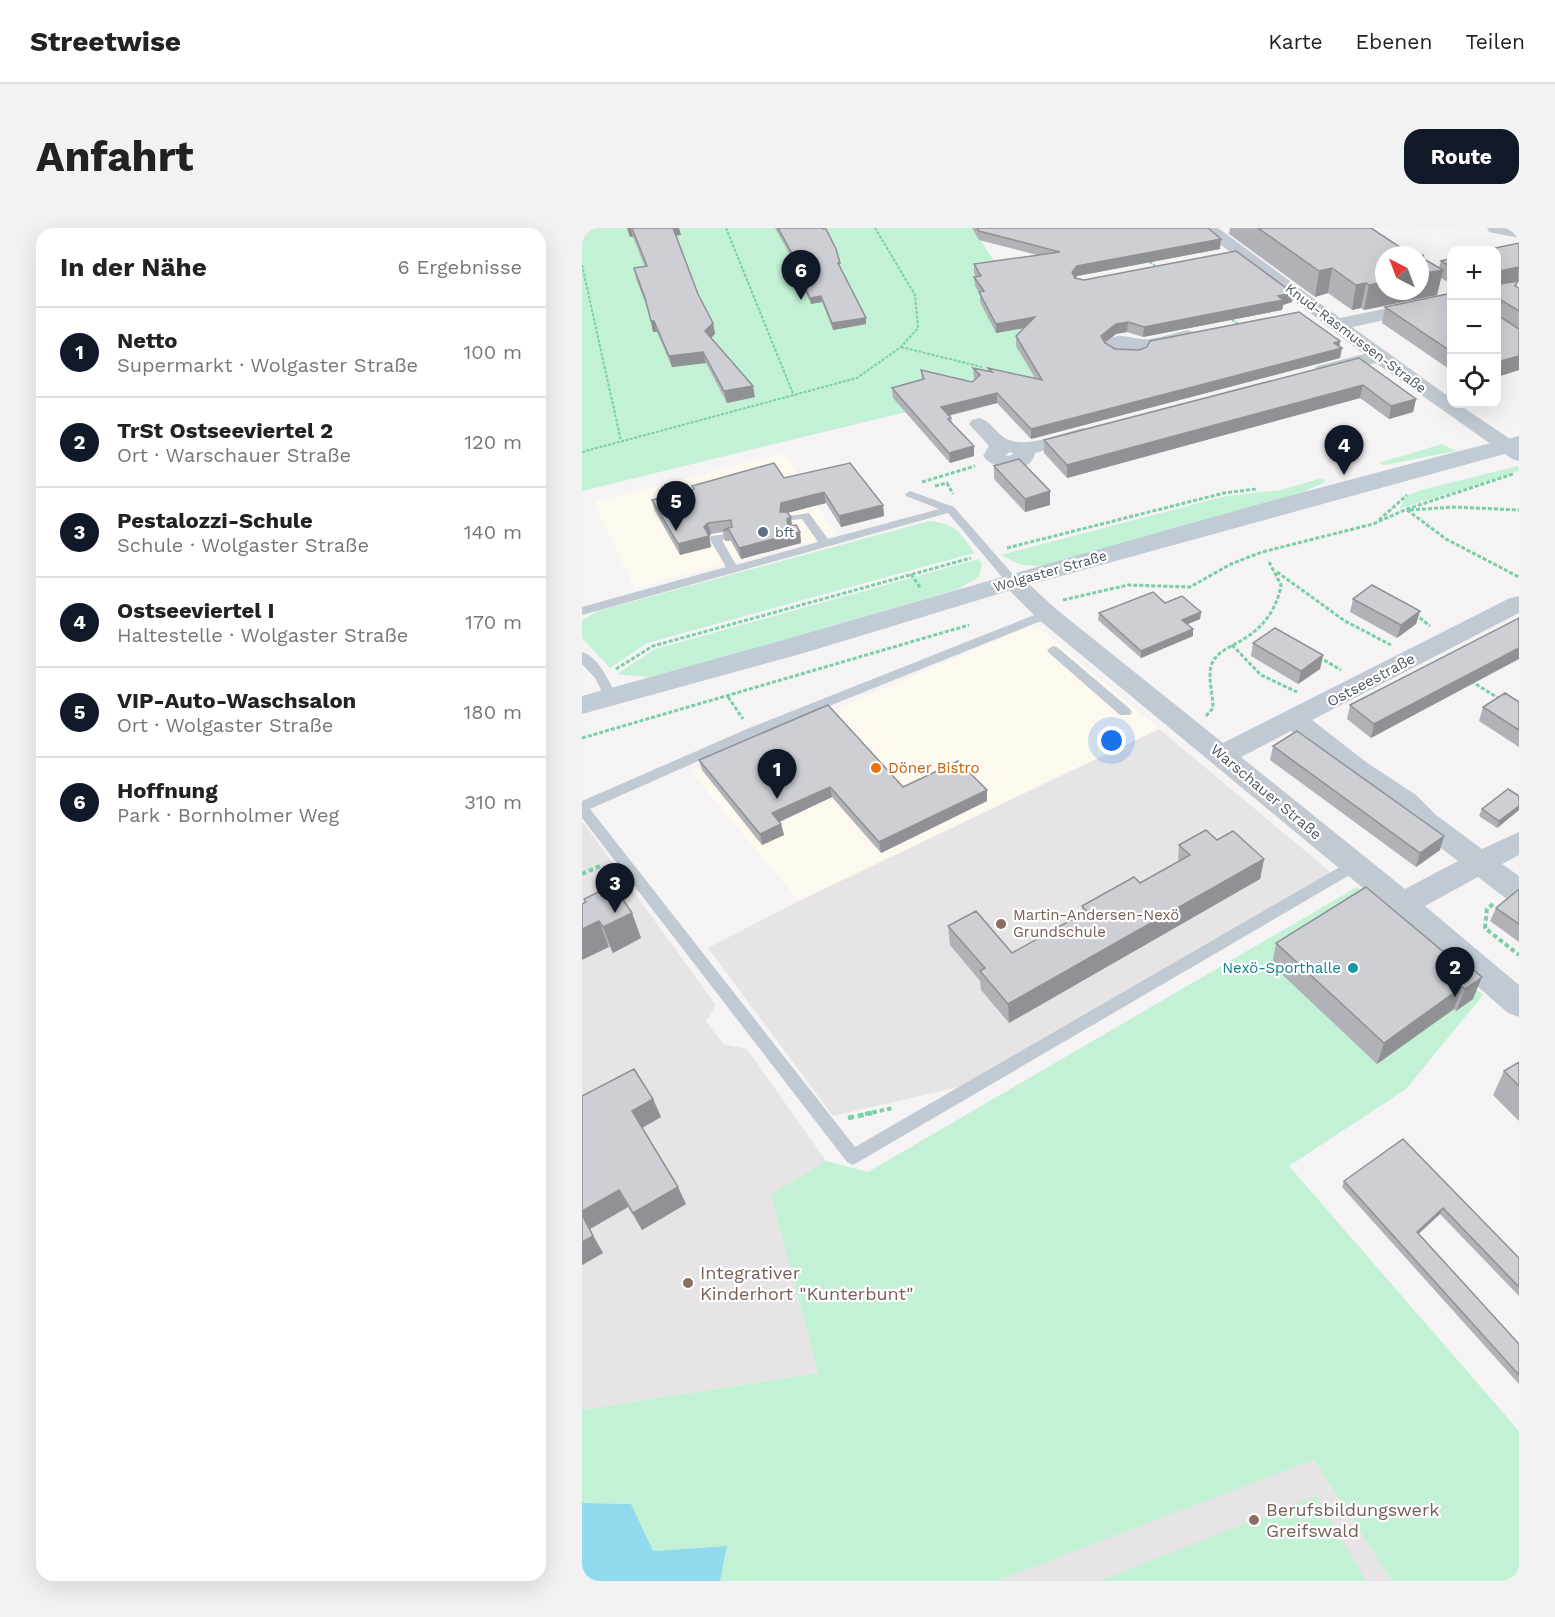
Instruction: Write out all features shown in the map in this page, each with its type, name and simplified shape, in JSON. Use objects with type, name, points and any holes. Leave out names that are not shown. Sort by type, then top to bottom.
[{"type":"main road","name":"Wolgaster Straße","points":[[582,705],[606,687],[794,646],[1012,581],[1515,448]]},
{"type":"street","name":"Knud-Rasmussen-Straße","points":[[1207,228],[1379,356],[1515,448]]},
{"type":"street","points":[[1496,228],[1519,233]]},
{"type":"street","points":[[1220,256],[1240,252]]},
{"type":"street","points":[[1436,284],[1447,291]]},
{"type":"street","points":[[1339,324],[1447,301]]},
{"type":"street","points":[[1289,316],[1319,310]]},
{"type":"street","points":[[1140,345],[1240,325]]},
{"type":"street","points":[[1304,376],[1379,356]]},
{"type":"street","points":[[979,424],[999,453],[1017,446],[1024,450],[1102,429]]},
{"type":"street","name":"Warschauer Straße","points":[[1012,581],[1042,609],[1403,904],[1519,1004]]},
{"type":"street","name":"Ostseestraße","points":[[1223,755],[1300,708],[1360,685],[1519,603]]},
{"type":"street","points":[[1300,708],[1356,769],[1406,802],[1426,822],[1518,891]]},
{"type":"street","points":[[1403,904],[1519,843]]},
{"type":"lane","points":[[910,494],[950,509],[1012,581]]},
{"type":"lane","points":[[582,611],[950,509]]},
{"type":"lane","points":[[787,519],[805,515],[809,529],[825,544]]},
{"type":"lane","points":[[728,535],[715,538],[733,569]]},
{"type":"lane","points":[[723,553],[736,549]]},
{"type":"lane","points":[[1042,609],[752,732],[582,808],[853,1157],[1355,865]]},
{"type":"lane","points":[[1053,650],[1125,712]]},
{"type":"lane","points":[[582,656],[606,687]]},
{"type":"lane","points":[[1089,681],[1116,669]]},
{"type":"path","points":[[726,228],[794,396]]},
{"type":"path","points":[[582,452],[857,378],[901,347],[918,328],[915,295],[875,228]]},
{"type":"path","points":[[1141,255],[1158,268]]},
{"type":"path","points":[[582,265],[621,441]]},
{"type":"path","points":[[1221,311],[1240,325]]},
{"type":"path","points":[[901,347],[982,367]]},
{"type":"path","points":[[950,509],[953,492],[947,483],[926,488],[921,482],[999,453]]},
{"type":"path","points":[[1495,472],[1502,477]]},
{"type":"path","points":[[1042,609],[1128,585],[1190,587],[1231,564],[1262,552],[1374,524],[1407,509],[1519,472]]},
{"type":"path","points":[[606,687],[621,668],[653,646],[988,553],[1224,493],[1268,488]]},
{"type":"path","points":[[1374,524],[1413,492]]},
{"type":"path","points":[[1407,509],[1453,507],[1519,510]]},
{"type":"path","points":[[1407,509],[1446,539],[1519,577]]},
{"type":"path","points":[[1262,552],[1287,581],[1345,621],[1412,658]]},
{"type":"path","points":[[1200,719],[1213,708],[1209,677],[1212,664],[1220,654],[1257,628],[1276,603],[1281,585],[1268,560]]},
{"type":"path","points":[[1411,610],[1446,640]]},
{"type":"path","points":[[582,738],[972,624]]},
{"type":"path","points":[[1232,645],[1244,652],[1250,665],[1300,708]]},
{"type":"path","points":[[1313,653],[1360,685]]},
{"type":"path","points":[[1462,675],[1509,705]]},
{"type":"path","points":[[728,697],[752,732]]},
{"type":"path","points":[[1518,891],[1497,900],[1487,909],[1485,928],[1519,955]]},
{"type":"shaded area","points":[[784,453],[836,535],[634,588],[594,502]]},
{"type":"shaded area","points":[[1034,624],[1159,729],[799,901],[691,772]]},
{"type":"shaded area","name":"Martin-Andersen-Nexö Grundschule","points":[[1159,729],[1334,875],[967,1085],[833,1116],[708,948],[799,901]]},
{"type":"shaded area","name":"Integrativer Kinderhort \"Kunterbunt\"","points":[[582,821],[716,1005],[706,1021],[723,1044],[747,1049],[826,1161],[771,1194],[818,1373],[582,1410]]},
{"type":"shaded area","name":"Berufsbildungswerk Greifswald","points":[[1314,1460],[1392,1581],[996,1581]]},
{"type":"green space","points":[[582,228],[972,228],[1070,372],[582,491]]},
{"type":"green space","points":[[1442,444],[1456,451],[1384,465],[1379,463]]},
{"type":"green space","points":[[1518,466],[1519,471],[1399,509],[1407,496],[1421,490]]},
{"type":"green space","points":[[1322,478],[1325,482],[1286,500],[1041,566],[1021,565],[1001,555],[1226,496],[1281,490]]},
{"type":"green space","points":[[929,521],[945,524],[956,530],[974,553],[647,643],[610,668],[582,638],[582,620],[598,611]]},
{"type":"green space","points":[[979,559],[982,564],[979,577],[956,590],[672,672],[649,677],[617,674],[655,649]]},
{"type":"green space","points":[[1357,887],[1483,995],[1406,1089],[1289,1166],[1519,1431],[1519,1575],[1510,1581],[1392,1581],[1314,1460],[996,1581],[720,1581],[727,1546],[652,1551],[631,1504],[582,1503],[582,1410],[818,1373],[771,1194],[826,1161],[868,1172]]},
{"type":"green space","points":[[1316,1496],[1366,1581],[1099,1581]]},
{"type":"water","points":[[582,1503],[631,1504],[653,1551],[727,1546],[720,1581],[582,1581]]},
{"type":"building","points":[[632,228],[673,228],[698,294],[713,323],[705,331],[753,386],[724,391],[703,352],[669,356],[654,321],[651,321],[634,268],[647,266]]},
{"type":"building","points":[[778,228],[826,229],[836,249],[840,263],[838,263],[866,318],[832,323],[821,296],[810,298],[797,271],[801,270]]},
{"type":"building","points":[[977,228],[1208,228],[1221,239],[1077,266],[1072,272],[1075,278],[1084,280],[1236,251],[1293,293],[1278,296],[1283,300],[1144,327],[1128,322],[1116,324],[1101,336],[1105,343],[1115,349],[1139,350],[1147,347],[1150,341],[1299,312],[1340,341],[1334,343],[1342,348],[1031,429],[997,393],[941,407],[951,418],[948,419],[974,446],[949,453],[892,388],[924,379],[921,370],[972,382],[980,375],[973,368],[992,372],[988,368],[1042,380],[1016,336],[1035,317],[996,324],[979,292],[984,291],[974,277],[981,276],[974,264],[1060,252],[979,231]]},
{"type":"building","points":[[1258,228],[1371,228],[1398,246],[1375,246],[1375,284],[1356,285],[1332,268],[1319,271]]},
{"type":"building","points":[[1519,243],[1519,267],[1501,271],[1501,247]]},
{"type":"building","points":[[1429,262],[1443,270],[1429,272]]},
{"type":"building","points":[[1518,281],[1515,286],[1519,288],[1519,311],[1501,300],[1501,284]]},
{"type":"building","points":[[1447,294],[1447,349],[1385,307],[1429,300],[1429,298]]},
{"type":"building","points":[[1501,317],[1519,329],[1519,356],[1501,361]]},
{"type":"building","points":[[1359,358],[1416,399],[1391,406],[1363,385],[1067,465],[1044,440]]},
{"type":"building","points":[[1019,459],[1050,491],[1025,499],[994,466]]},
{"type":"building","points":[[774,463],[784,478],[850,463],[883,505],[839,516],[824,492],[781,503],[780,512],[787,512],[791,517],[787,519],[788,526],[796,525],[800,532],[739,548],[729,530],[723,530],[732,527],[731,520],[708,523],[704,527],[709,536],[678,544],[652,500],[694,489],[692,486]]},
{"type":"building","points":[[1372,585],[1420,611],[1401,625],[1353,599]]},
{"type":"building","points":[[1153,592],[1165,603],[1182,596],[1201,612],[1182,620],[1193,629],[1141,651],[1099,613]]},
{"type":"building","points":[[1519,618],[1519,648],[1374,724],[1350,705]]},
{"type":"building","points":[[1275,628],[1323,655],[1301,671],[1253,643]]},
{"type":"building","points":[[1505,693],[1519,702],[1519,730],[1483,707]]},
{"type":"building","points":[[828,705],[903,787],[958,761],[987,790],[879,842],[830,787],[772,813],[781,824],[760,834],[699,760]]},
{"type":"building","points":[[1297,731],[1444,836],[1420,853],[1273,746]]},
{"type":"building","points":[[1508,789],[1519,796],[1519,806],[1499,821],[1482,809]]},
{"type":"building","points":[[1206,830],[1217,840],[1233,831],[1264,859],[1008,1004],[980,971],[985,968],[948,926],[976,911],[1012,953],[1087,911],[1082,906],[1134,877],[1140,883],[1190,855],[1179,845]]},
{"type":"building","points":[[613,885],[632,913],[603,927],[599,921],[582,929],[582,904],[586,902],[584,899]]},
{"type":"building","points":[[1366,887],[1458,964],[1462,961],[1482,977],[1465,989],[1462,987],[1384,1043],[1276,943]]},
{"type":"building","points":[[1519,890],[1519,924],[1496,908]]},
{"type":"building","points":[[1519,1062],[1519,1086],[1504,1071]]},
{"type":"building","points":[[634,1069],[653,1099],[632,1111],[678,1187],[633,1213],[619,1190],[582,1211],[582,1096]]},
{"type":"building","points":[[1403,1139],[1519,1258],[1519,1287],[1443,1208],[1417,1232],[1519,1344],[1519,1375],[1344,1181]]},
{"type":"building","points":[[582,1215],[593,1236],[582,1242]]},
{"type":"place","name":"Hoffnung","points":[[801,300]]},
{"type":"place","name":"Ostseeviertel I","points":[[1344,475]]},
{"type":"place","name":"VIP-Auto-Waschsalon","points":[[676,531]]},
{"type":"place","name":"bft","points":[[763,532]]},
{"type":"place","name":"Döner Bistro","points":[[876,768]]},
{"type":"place","name":"Netto","points":[[777,799]]},
{"type":"place","name":"Pestalozzi-Schule","points":[[615,913]]},
{"type":"place","name":"Martin-Andersen-Nexö Grundschule","points":[[1001,924]]},
{"type":"place","name":"Nexö-Sporthalle","points":[[1353,968]]},
{"type":"place","name":"TrSt Ostseeviertel 2","points":[[1455,997]]},
{"type":"place","name":"Integrativer Kinderhort \"Kunterbunt\"","points":[[688,1283]]},
{"type":"place","name":"Berufsbildungswerk Greifswald","points":[[1254,1520]]}]
